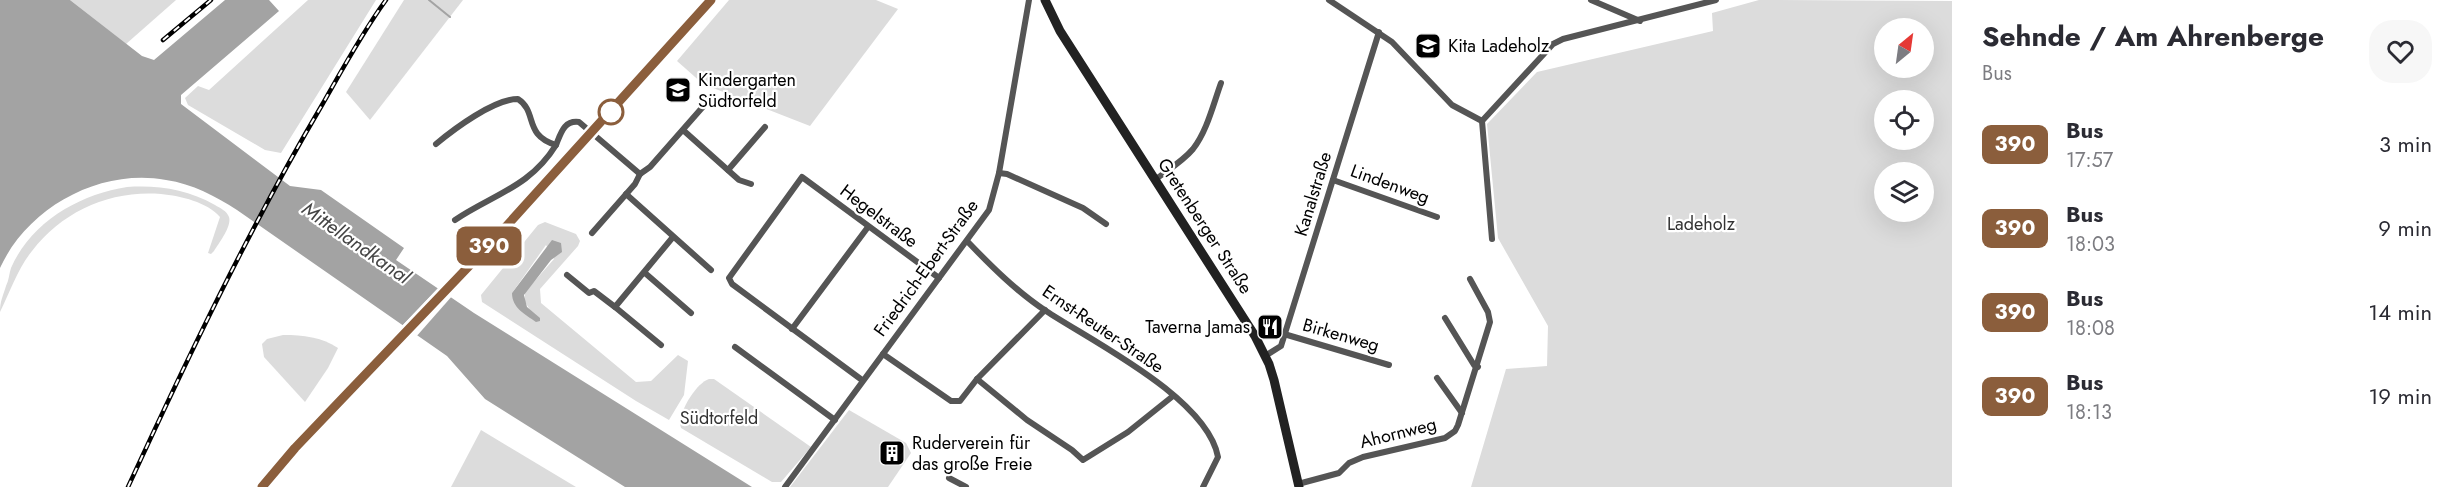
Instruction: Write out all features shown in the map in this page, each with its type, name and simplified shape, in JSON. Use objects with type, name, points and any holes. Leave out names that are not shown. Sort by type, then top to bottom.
[{"type":"main road","points":[[262,487],[295,448],[593,132],[711,0]]},
{"type":"main road","name":"Gretenberger Straße","points":[[1045,0],[1060,31],[1242,313],[1265,356],[1274,380],[1298,485]]},
{"type":"street","name":"Friedrich-Ebert-Straße","points":[[784,487],[989,210],[999,173],[1029,0]]},
{"type":"street","points":[[1329,0],[1392,42],[1452,105],[1482,121]]},
{"type":"street","points":[[1592,0],[1640,21]]},
{"type":"street","points":[[1492,239],[1482,121],[1553,44],[1563,39],[1640,21],[1714,0]]},
{"type":"street","name":"Kanalstraße","points":[[1265,356],[1281,346],[1379,33]]},
{"type":"street","points":[[1156,179],[1183,159],[1196,144],[1221,83]]},
{"type":"street","points":[[436,144],[478,115],[505,101],[518,99],[523,103],[539,138],[556,145]]},
{"type":"street","points":[[592,233],[635,184],[640,174],[650,167],[708,101]]},
{"type":"street","points":[[455,220],[532,175],[546,160],[563,128],[570,122],[579,122],[593,132],[640,174]]},
{"type":"street","points":[[728,170],[765,127]]},
{"type":"street","points":[[683,130],[739,180],[751,184]]},
{"type":"street","points":[[999,173],[1007,174],[1083,208],[1106,224]]},
{"type":"street","name":"Hegelstraße","points":[[792,329],[732,284],[729,278],[802,177],[939,278]]},
{"type":"street","name":"Lindenweg","points":[[1334,180],[1437,217]]},
{"type":"street","points":[[626,194],[711,270]]},
{"type":"street","points":[[862,380],[792,329],[868,226]]},
{"type":"street","points":[[615,308],[673,237]]},
{"type":"street","name":"Ernst-Reuter-Straße","points":[[968,241],[1011,284],[1045,310],[1131,362],[1173,396],[1204,428],[1216,447],[1218,457],[1203,487]]},
{"type":"street","points":[[645,273],[691,313]]},
{"type":"street","points":[[567,275],[589,292],[594,291],[661,345]]},
{"type":"street","name":"Ahornweg","points":[[1298,485],[1339,473],[1349,463],[1363,457],[1445,438],[1455,431],[1478,367],[1490,322],[1488,312],[1470,279]]},
{"type":"street","points":[[883,354],[951,401],[960,401],[977,379],[1045,310]]},
{"type":"street","points":[[1445,318],[1474,365],[1478,367]]},
{"type":"street","name":"Birkenweg","points":[[1284,334],[1389,365]]},
{"type":"street","points":[[735,347],[835,420]]},
{"type":"street","name":"Ahornweg","points":[[1437,378],[1462,413]]},
{"type":"street","points":[[977,379],[1027,420],[1083,460],[1128,432],[1173,396]]},
{"type":"street","points":[[949,478],[966,487]]},
{"type":"green space","points":[[70,0],[176,0],[126,44]]},
{"type":"green space","points":[[308,0],[376,0],[281,153],[265,150],[188,105],[185,98],[198,86],[209,90]]},
{"type":"green space","points":[[404,0],[463,0],[370,120],[346,92]]},
{"type":"green space","points":[[729,0],[876,0],[898,9],[810,126],[703,84],[677,61]]},
{"type":"green space","name":"Ladeholz","points":[[1759,0],[1952,1],[1952,487],[1471,487],[1506,369],[1547,366],[1548,326],[1498,238],[1487,124],[1537,72],[1713,31],[1712,13]]},
{"type":"green space","points":[[127,187],[172,189],[194,195],[227,213],[229,221],[227,230],[211,254],[208,253],[220,217],[201,204],[185,198],[142,194],[106,200],[89,206],[58,225],[32,251],[14,280],[0,312],[11,268],[31,237],[44,224],[59,213],[92,196]]},
{"type":"green space","points":[[545,222],[576,234],[580,241],[540,289],[541,303],[636,382],[651,381],[678,355],[688,361],[684,395],[669,420],[482,302],[481,295],[538,225]],"holes":[[[546,245],[554,259],[525,292],[525,302],[530,310],[512,293]]]},
{"type":"green space","points":[[283,335],[312,337],[338,348],[328,368],[305,402],[264,357],[262,344],[267,339]]},
{"type":"green space","name":"Südtorfeld","points":[[709,379],[714,379],[811,447],[781,482],[772,482],[681,428],[681,415],[688,400],[698,387]]},
{"type":"green space","points":[[849,410],[906,443],[911,453],[888,487],[790,487]]},
{"type":"green space","points":[[481,430],[576,487],[451,487]]},
{"type":"water","name":"Mittellandkanal","points":[[0,0],[70,0],[142,56],[154,60],[225,0],[269,0],[279,11],[181,95],[181,104],[290,186],[321,190],[404,248],[396,260],[474,313],[752,487],[625,487],[485,399],[447,356],[237,210],[212,195],[185,184],[141,178],[116,180],[92,186],[47,210],[12,246],[0,268]]},
{"type":"water","points":[[552,240],[561,243],[562,252],[551,260],[524,295],[527,307],[540,318],[540,321],[536,322],[517,307],[512,293]]},
{"type":"pier","points":[[440,286],[453,295],[415,338],[400,328]]},
{"type":"waterway","points":[[429,0],[450,17]]},
{"type":"railway","points":[[163,40],[211,0]]},
{"type":"railway","points":[[128,487],[244,246],[352,52],[386,0]]},
{"type":"bus line","name":"390","points":[[262,487],[295,448],[534,197],[711,0]]},
{"type":"place","name":"Kita Ladeholz","points":[[1428,46]]},
{"type":"place","name":"Kindergarten Südtorfeld","points":[[678,90]]},
{"type":"place","name":"Taverna Jamas","points":[[1270,327]]},
{"type":"place","name":"Ruderverein für das große Freie","points":[[892,453]]}]
